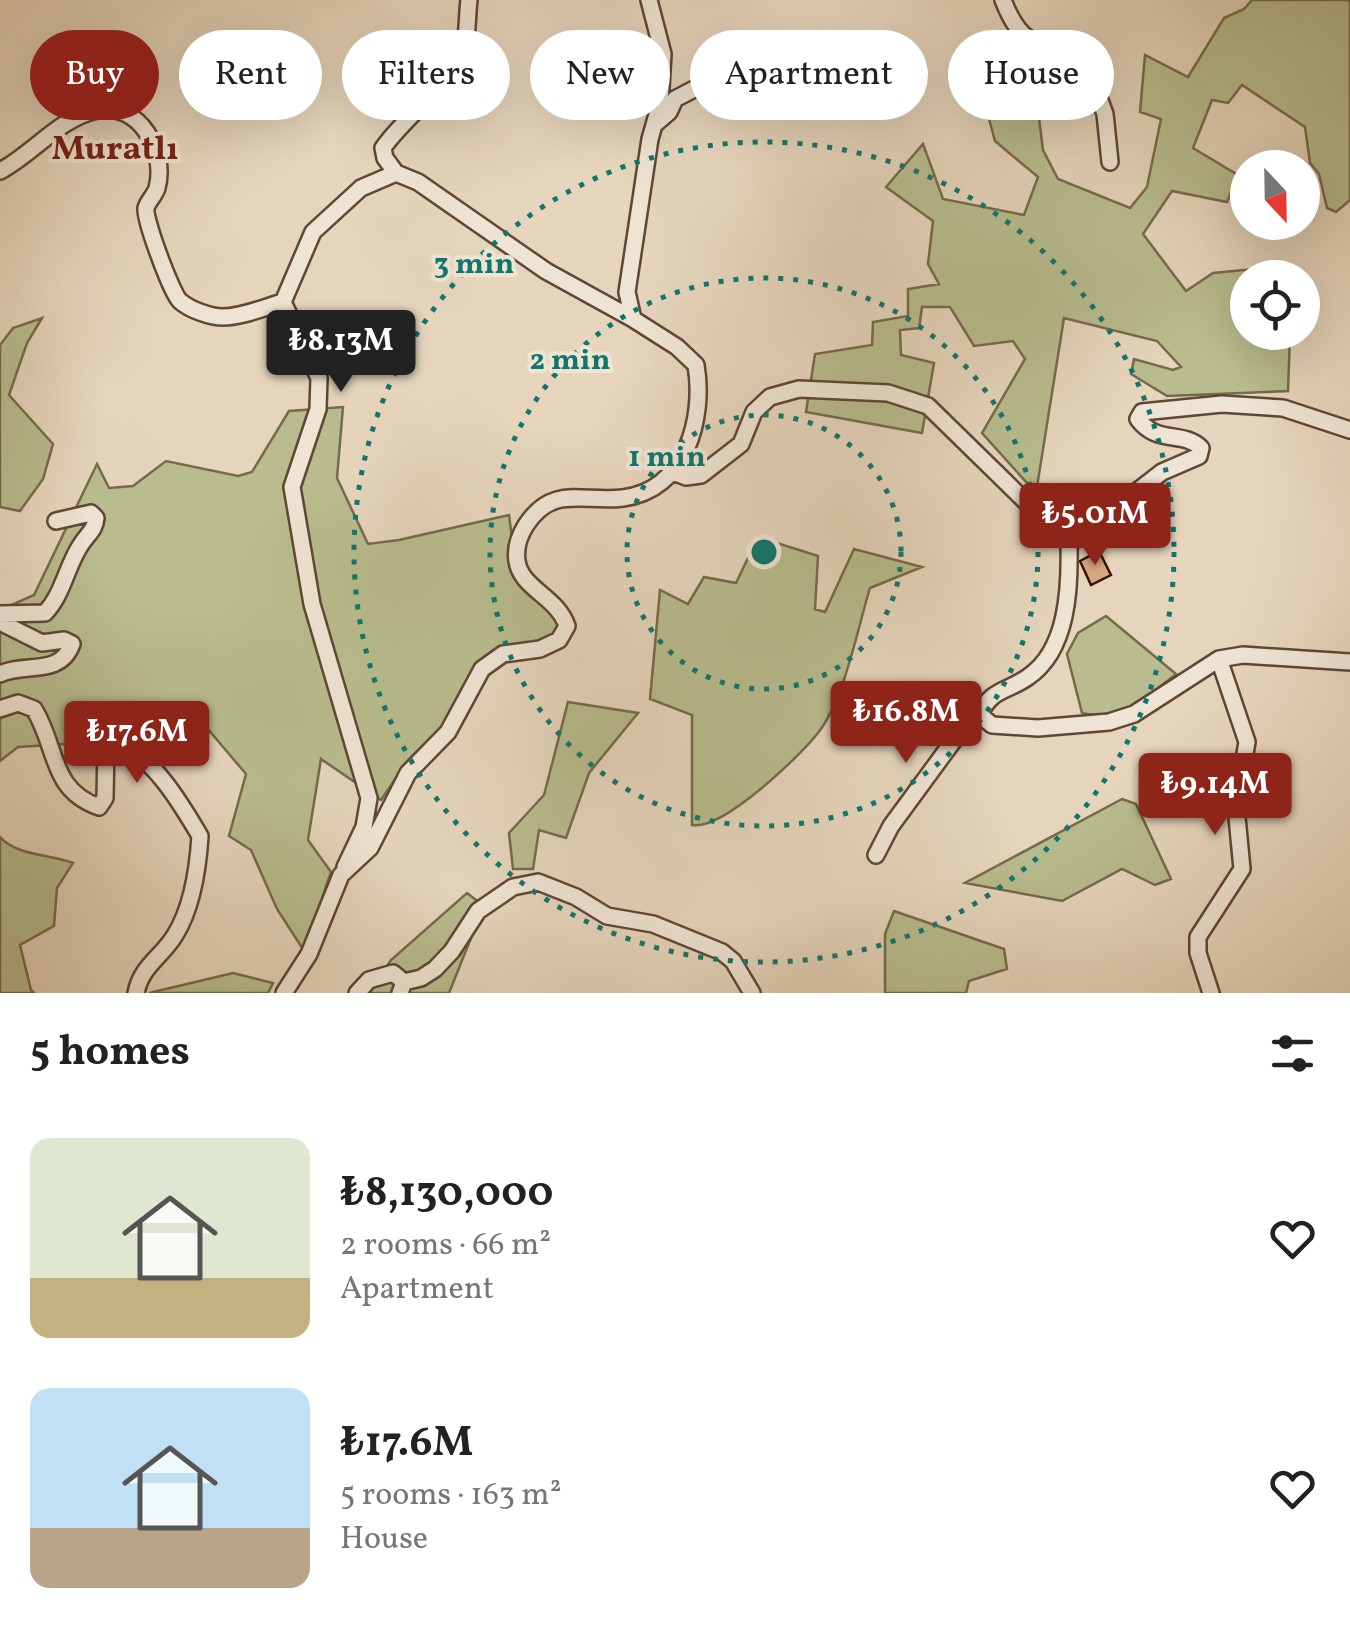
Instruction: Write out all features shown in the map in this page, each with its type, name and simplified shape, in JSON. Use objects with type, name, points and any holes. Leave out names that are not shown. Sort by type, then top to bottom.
[{"type":"street","points":[[342,875],[370,848],[408,773],[448,732],[482,669],[503,654],[560,640],[567,626],[562,609],[524,580],[517,562],[518,537],[534,514],[558,498],[624,498],[652,488],[673,472],[688,447],[699,412],[696,365],[676,347],[546,271],[418,182],[396,173],[385,158],[384,148],[395,130],[449,74],[463,50],[468,0]]},
{"type":"street","points":[[634,320],[627,292],[660,104],[664,54],[649,0]]},
{"type":"street","points":[[1003,0],[1009,16],[1028,40],[1042,46],[1080,46],[1105,114],[1110,162]]},
{"type":"street","points":[[654,126],[670,112],[674,99],[690,91]]},
{"type":"street","points":[[0,171],[18,162],[69,121],[100,109],[133,116],[150,133],[154,148],[158,186],[146,210],[148,226],[177,300],[223,317],[284,302]]},
{"type":"street","points":[[284,993],[308,954],[364,828],[369,798],[312,604],[292,488],[318,408],[319,378],[284,302],[313,232],[361,188],[396,173]]},
{"type":"street","points":[[673,472],[686,477],[701,475],[740,444],[754,412],[770,397],[799,389],[888,393],[928,406],[1069,544],[1065,613],[1050,656],[1030,676],[986,700],[980,715],[964,724],[891,826],[876,856]]},
{"type":"street","points":[[1069,544],[1162,472],[1198,456],[1201,448],[1194,441],[1149,432],[1138,419],[1142,412],[1222,404],[1282,408],[1350,430]]},
{"type":"street","points":[[0,614],[45,614],[56,601],[76,553],[96,529],[96,518],[91,513],[56,521]]},
{"type":"street","points":[[0,622],[42,642],[64,640],[72,644],[64,659],[49,666],[16,668],[0,674]]},
{"type":"street","points":[[980,715],[992,725],[1038,728],[1109,722],[1134,714],[1218,659],[1243,655],[1350,662]]},
{"type":"street","points":[[1211,993],[1198,953],[1198,937],[1242,869],[1236,808],[1247,742],[1218,659]]},
{"type":"street","points":[[0,709],[18,704],[34,709],[44,724],[62,779],[78,800],[99,807],[104,798],[106,745],[118,741],[125,744],[158,774],[200,836],[186,910],[172,940],[139,978],[136,993]]},
{"type":"street","points":[[357,993],[370,980],[392,973],[402,988],[420,978],[452,951],[478,911],[526,882],[538,882],[576,897],[607,916],[653,924],[722,952],[733,961],[752,993]]},
{"type":"green space","points":[[1252,0],[1350,0],[1350,200],[1336,212],[1327,208],[1320,178],[1320,150],[1308,150],[1305,127],[1242,85],[1228,103],[1212,100],[1193,148],[1230,170],[1227,202],[1172,191],[1143,234],[1186,291],[1213,273],[1230,271],[1230,350],[1289,350],[1288,391],[1167,396],[1131,374],[1134,359],[1173,370],[1181,367],[1157,341],[1064,318],[1036,493],[982,433],[1025,359],[1013,341],[974,346],[950,307],[922,307],[919,328],[900,330],[901,355],[934,363],[922,433],[806,412],[815,354],[872,345],[873,322],[908,316],[908,289],[939,284],[928,264],[933,221],[886,187],[923,144],[943,199],[1024,215],[1038,177],[995,141],[989,120],[1039,120],[1043,150],[1058,179],[1130,208],[1147,187],[1161,119],[1140,112],[1145,55],[1188,77],[1224,18],[1244,9]]},
{"type":"green space","points":[[42,318],[27,343],[9,395],[53,444],[43,479],[20,511],[0,507],[0,345],[13,328]]},
{"type":"green space","points":[[343,407],[337,478],[368,544],[509,515],[517,576],[555,611],[560,628],[544,641],[490,655],[445,726],[409,759],[381,800],[321,759],[308,840],[331,872],[304,951],[277,909],[251,850],[229,836],[246,774],[201,721],[165,705],[152,739],[122,730],[99,742],[18,747],[0,761],[0,610],[34,595],[97,464],[109,488],[133,486],[166,461],[238,476],[252,472],[289,411]]},
{"type":"green space","points":[[758,537],[818,556],[815,609],[825,612],[854,549],[922,567],[870,588],[836,701],[818,733],[740,805],[722,817],[692,825],[692,715],[650,699],[660,590],[688,604],[704,577],[736,583]]},
{"type":"green space","points":[[1106,616],[1176,674],[1133,708],[1108,718],[1082,713],[1067,654],[1078,633]]},
{"type":"green space","points":[[568,702],[638,713],[589,773],[566,838],[539,830],[533,869],[513,869],[509,833],[544,795]]},
{"type":"green space","points":[[1122,799],[1136,804],[1171,879],[1155,885],[1122,869],[1062,901],[965,883]]},
{"type":"green space","points":[[0,837],[24,851],[73,863],[57,888],[54,926],[20,945],[34,993],[0,993]]},
{"type":"green space","points":[[467,893],[476,900],[479,918],[449,993],[368,993],[391,960]]},
{"type":"green space","points":[[894,911],[1004,949],[1007,969],[969,981],[966,993],[885,993],[885,934]]},
{"type":"green space","points":[[233,973],[273,983],[268,993],[149,993]]},
{"type":"building","points":[[1099,551],[1111,575],[1091,585],[1080,561]]},
{"type":"district","name":"Muratlı","points":[[115,147]]}]
